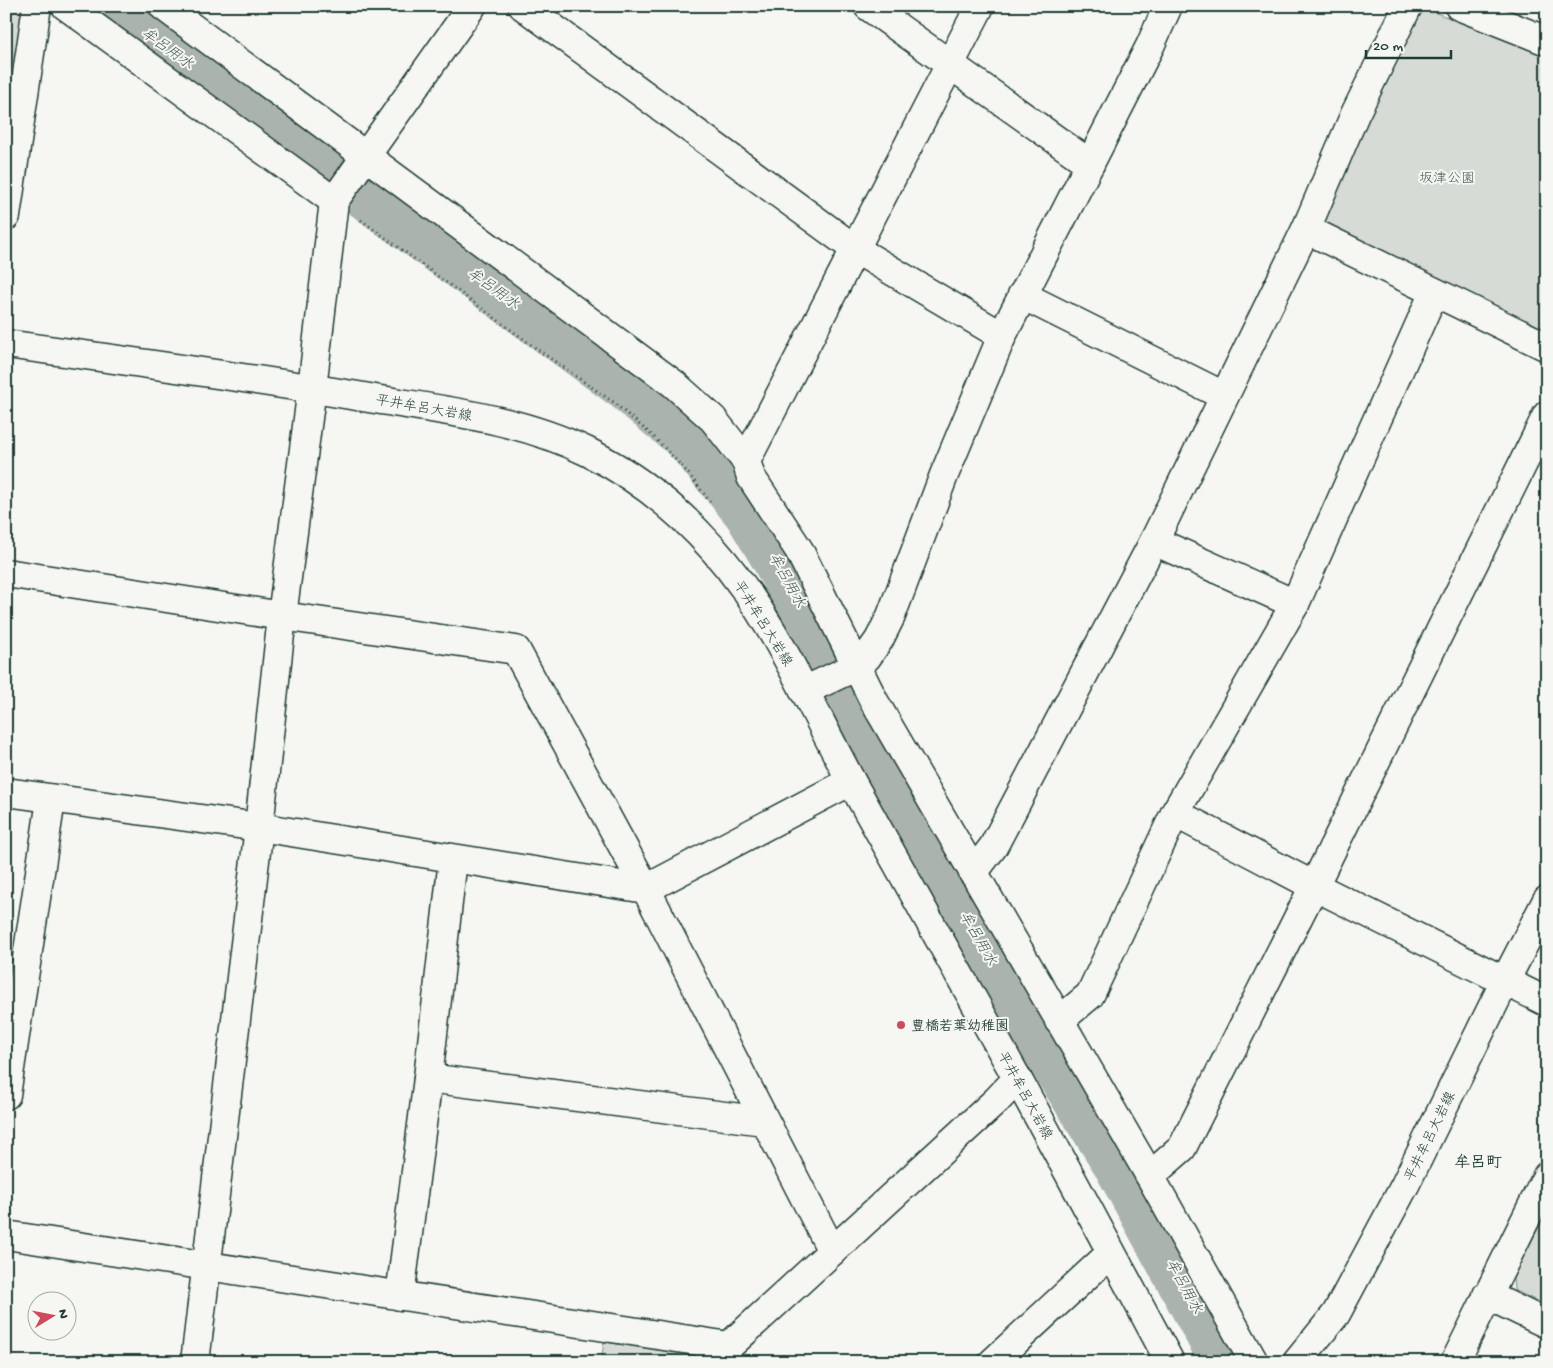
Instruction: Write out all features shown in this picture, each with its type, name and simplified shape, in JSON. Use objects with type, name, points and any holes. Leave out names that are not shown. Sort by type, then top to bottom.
[{"type":"street","points":[[6,216],[37,6]]},
{"type":"street","points":[[66,6],[334,201]]},
{"type":"street","points":[[163,6],[674,384],[712,419],[746,461],[751,476],[798,550],[834,677],[973,872],[1058,1021],[1150,1176],[1254,1362]]},
{"type":"street","points":[[195,1362],[259,827],[282,616],[334,201],[472,6]]},
{"type":"street","points":[[523,6],[855,249],[1002,336]]},
{"type":"street","points":[[868,6],[1090,164]]},
{"type":"street","points":[[746,461],[980,6]]},
{"type":"street","points":[[834,677],[867,657],[880,640],[891,616],[944,475],[1002,336],[1168,6]]},
{"type":"street","points":[[973,872],[993,848],[1154,541],[1306,229],[1355,114],[1408,6]]},
{"type":"street","points":[[1459,6],[1547,41]]},
{"type":"street","points":[[1306,229],[1547,347]]},
{"type":"street","points":[[1058,1021],[1090,995],[1174,813],[1295,604],[1434,292]]},
{"type":"street","points":[[1022,295],[1224,396]]},
{"type":"street","name":"平井牟呂大岩線","points":[[6,344],[312,388],[489,418],[544,434],[584,451],[626,473],[668,503],[714,550],[751,596],[771,629],[834,677],[851,781],[1017,1079],[1170,1362]]},
{"type":"street","points":[[1150,1176],[1182,1148],[1547,415]]},
{"type":"street","points":[[1154,541],[1295,604]]},
{"type":"street","points":[[6,573],[516,650],[646,889],[832,1251]]},
{"type":"street","points":[[6,792],[51,800],[259,827],[646,889],[851,781]]},
{"type":"street","points":[[6,1095],[51,800]]},
{"type":"street","points":[[1174,813],[1314,886],[1547,1002]]},
{"type":"street","points":[[400,1296],[428,1078],[453,859]]},
{"type":"street","name":"平井牟呂大岩線","points":[[1297,1362],[1336,1314],[1405,1185],[1547,900]]},
{"type":"street","points":[[428,1078],[764,1121]]},
{"type":"street","points":[[6,1235],[728,1346],[997,1100],[1017,1079]]},
{"type":"street","points":[[1456,1362],[1547,1176]]},
{"type":"street","points":[[993,1362],[1111,1253]]},
{"type":"street","points":[[1488,1295],[1547,1324]]},
{"type":"path","points":[[360,219],[541,352],[614,402],[654,438],[681,466],[715,509]]},
{"type":"green space","points":[[6,6],[21,6],[23,12],[6,132]]},
{"type":"green space","name":"坂津公園","points":[[1428,10],[1547,54],[1547,338],[1321,226],[1318,212],[1415,15]]},
{"type":"green space","points":[[1547,1211],[1547,1306],[1514,1290],[1513,1278]]},
{"type":"green space","points":[[604,1342],[725,1360],[727,1362],[601,1362]]},
{"type":"waterway","name":"牟呂用水","points":[[110,6],[627,386],[688,437],[749,512],[776,557],[983,948],[1117,1161],[1226,1362]]},
{"type":"place","name":"豊橋若葉幼稚園","points":[[901,1025]]},
{"type":"district","name":"牟呂町","points":[[1478,1161]]}]
